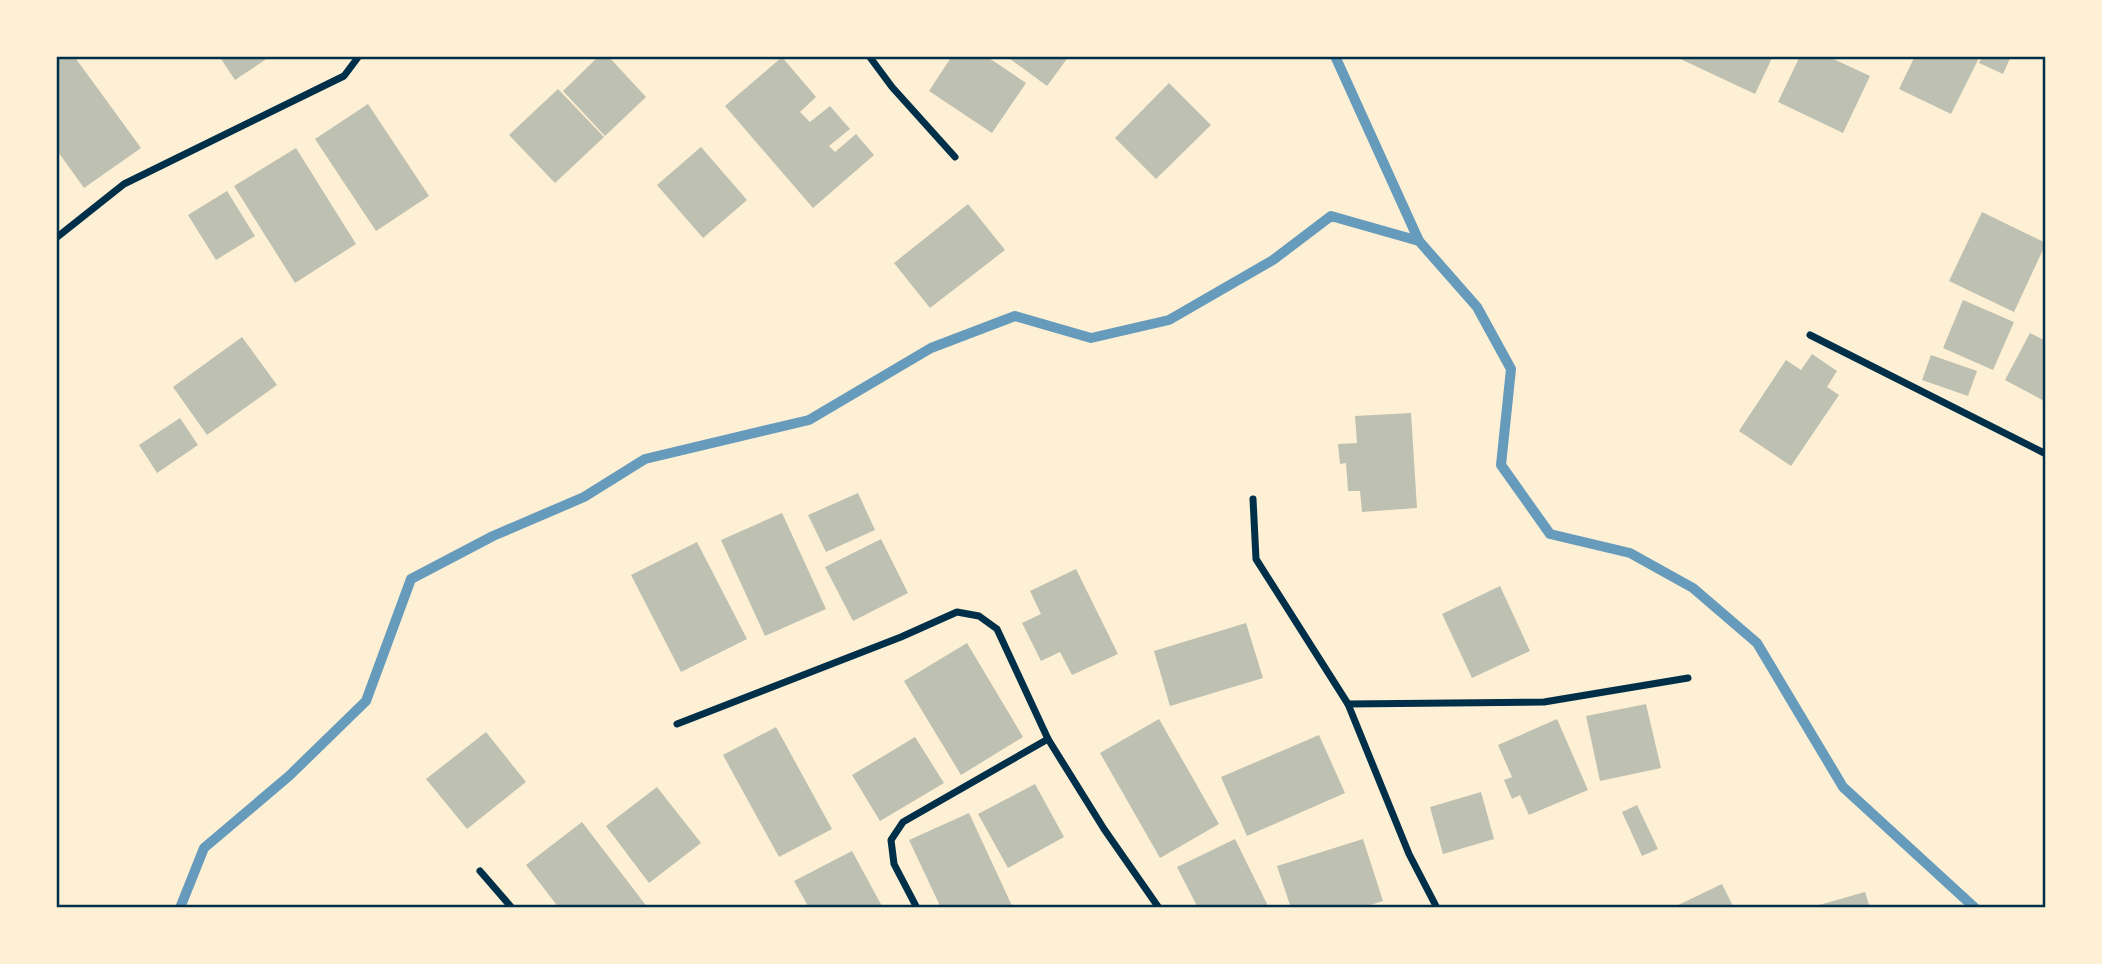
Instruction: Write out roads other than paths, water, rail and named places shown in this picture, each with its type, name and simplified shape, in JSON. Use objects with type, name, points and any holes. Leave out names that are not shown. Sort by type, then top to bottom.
[{"type":"street","points":[[56,238],[124,184],[344,76],[359,56]]},
{"type":"street","points":[[869,56],[892,87],[955,157]]},
{"type":"street","points":[[1810,335],[2046,454]]},
{"type":"street","points":[[1253,499],[1256,559],[1348,704],[1409,854],[1437,908]]},
{"type":"street","points":[[677,724],[901,637],[957,612],[979,616],[997,629],[1048,739],[1104,830],[1159,908]]},
{"type":"street","points":[[1348,704],[1544,702],[1688,678]]},
{"type":"street","points":[[917,908],[894,864],[891,840],[903,822],[1048,739]]},
{"type":"street","points":[[480,870],[512,908]]},
{"type":"waterway","points":[[1335,56],[1419,241]]},
{"type":"waterway","points":[[180,908],[204,848],[289,776],[366,701],[411,579],[493,536],[584,497],[645,459],[809,420],[931,348],[1015,316],[1091,338],[1169,320],[1273,260],[1331,216],[1419,241],[1477,307],[1511,369],[1501,465],[1550,534],[1630,553],[1693,588],[1757,643],[1843,787],[1975,908]]}]
